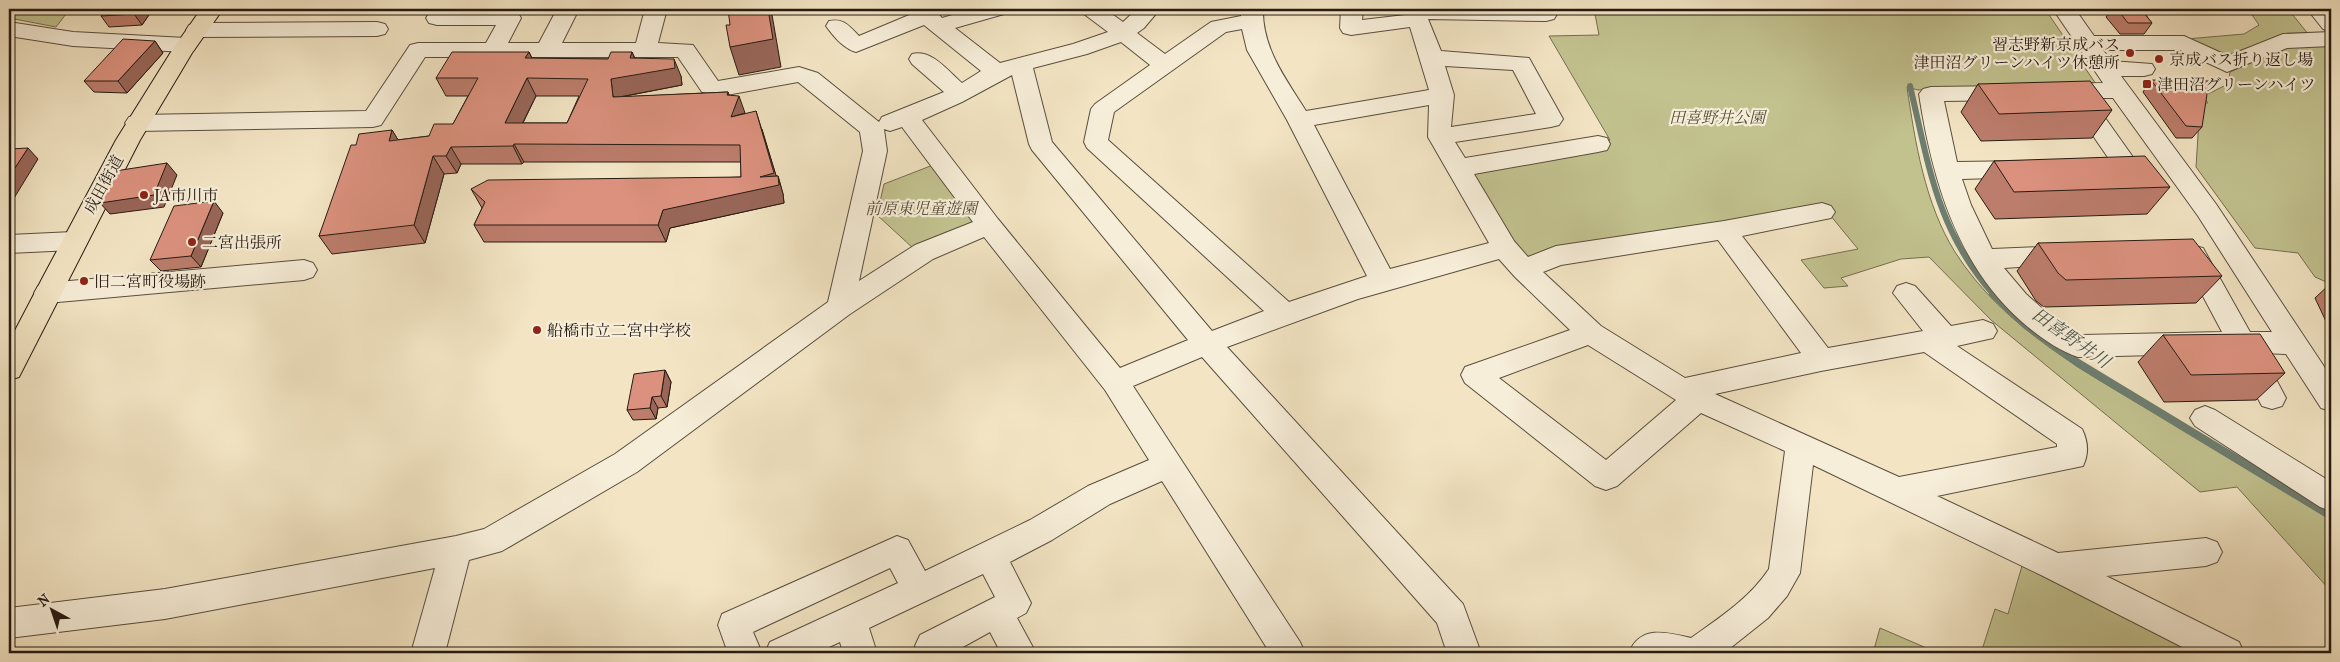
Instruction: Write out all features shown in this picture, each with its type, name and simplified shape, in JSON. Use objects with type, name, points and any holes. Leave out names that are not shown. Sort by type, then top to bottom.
[{"type":"highway","name":"成田街道","points":[[9,369],[72,241],[137,123],[191,37],[212,9]]},
{"type":"street","points":[[442,9],[437,18],[510,18],[493,50]]},
{"type":"street","points":[[547,50],[568,9]]},
{"type":"street","points":[[645,50],[656,9]]},
{"type":"street","points":[[837,26],[856,45],[930,16],[996,9]]},
{"type":"street","points":[[1092,9],[1165,65]]},
{"type":"street","points":[[872,128],[907,117],[960,94],[1009,68],[1074,51],[1124,33],[1141,21],[1149,9]]},
{"type":"street","points":[[1352,9],[1351,28],[1415,13],[1546,14]]},
{"type":"street","points":[[2064,9],[2086,43],[2207,210],[2331,400]]},
{"type":"street","points":[[2318,9],[2331,24]]},
{"type":"street","points":[[1415,13],[1432,58],[1442,95],[1439,114],[1440,137],[1505,248],[1524,270],[1591,333],[1690,394],[2056,567],[2227,653]]},
{"type":"street","points":[[1286,314],[1096,142],[1103,109],[1219,27],[1252,15],[1258,50],[1299,120],[1383,281]]},
{"type":"street","points":[[930,16],[1009,68],[1041,144],[1206,343],[1451,615],[1464,653]]},
{"type":"street","points":[[9,29],[73,39],[191,37],[376,29]]},
{"type":"street","points":[[2086,43],[2184,43],[2228,65],[2283,41],[2331,39]]},
{"type":"street","points":[[137,123],[373,119],[418,50],[685,50],[710,87],[721,89],[799,74],[810,78],[872,128],[875,151],[840,306]]},
{"type":"street","points":[[1432,58],[1521,63],[1551,119],[1440,137]]},
{"type":"street","points":[[920,59],[960,94]]},
{"type":"street","points":[[2104,68],[2144,69]]},
{"type":"street","points":[[2120,90],[1931,94],[1954,198],[1983,259],[1997,280],[2023,308],[2062,338],[2078,346],[2242,342],[2296,344]]},
{"type":"street","points":[[2074,91],[2128,167],[2080,168]]},
{"type":"street","points":[[1299,120],[1442,95]]},
{"type":"street","points":[[907,117],[989,225],[1115,382],[1288,653]]},
{"type":"street","points":[[1458,168],[1598,144]]},
{"type":"street","points":[[1947,171],[2052,169]]},
{"type":"street","points":[[1524,270],[1556,256],[1724,230],[1822,212]]},
{"type":"street","points":[[9,623],[165,604],[456,550],[491,541],[626,463],[840,306],[924,252],[989,225]]},
{"type":"street","points":[[1724,230],[1821,360]]},
{"type":"street","points":[[9,244],[72,241]]},
{"type":"street","points":[[1115,382],[1206,343],[1286,314],[1383,281],[1505,248]]},
{"type":"street","points":[[1983,259],[2087,254]]},
{"type":"street","points":[[2194,255],[2272,398]]},
{"type":"street","points":[[47,293],[304,270]]},
{"type":"street","points":[[1895,491],[2072,457],[2072,438],[1937,339],[1906,294]]},
{"type":"street","points":[[1591,333],[1475,374],[1606,477],[1690,394],[1821,360],[1983,331]]},
{"type":"street","points":[[2205,418],[2331,498]]},
{"type":"street","points":[[1697,653],[1752,612],[1778,583],[1784,573],[1800,445]]},
{"type":"street","points":[[782,653],[990,556],[1042,530],[1099,495],[1168,465]]},
{"type":"street","points":[[428,653],[456,550]]},
{"type":"street","points":[[745,653],[734,625],[897,550],[918,590]]},
{"type":"street","points":[[2056,567],[2206,552]]},
{"type":"street","points":[[935,653],[932,646],[1015,603],[990,556]]},
{"type":"street","points":[[997,613],[1020,653]]},
{"type":"street","points":[[851,621],[860,653]]},
{"type":"street","points":[[1646,653],[1654,647],[1690,653]]},
{"type":"green space","points":[[9,9],[70,9],[56,27],[9,18]]},
{"type":"green space","name":"田喜野井公園","points":[[1594,9],[2045,9],[2096,84],[1918,90],[1907,87],[1923,172],[1936,214],[1945,233],[1955,252],[1997,304],[2049,347],[2105,384],[2331,519],[2331,589],[2328,588],[2237,487],[2200,492],[1991,320],[1929,257],[1901,259],[1841,278],[1848,286],[1824,288],[1801,260],[1858,249],[1825,209],[1517,262],[1458,168],[1610,140],[1549,36],[1599,35]]},
{"type":"green space","points":[[2248,9],[2288,9],[2309,35],[2276,37],[2226,61],[2186,39],[2244,34],[2259,25]]},
{"type":"green space","points":[[2328,43],[2331,48],[2331,284],[2315,277],[2298,253],[2255,248],[2196,167],[2200,103],[2208,103],[2201,94],[2210,93],[2228,84],[2230,72],[2290,45]]},
{"type":"green space","name":"前原東児童遊園","points":[[933,165],[975,217],[971,224],[914,249],[877,215],[884,184]]},
{"type":"green space","points":[[2030,563],[2209,653],[1981,653],[1995,609],[2008,614],[2022,566]]},
{"type":"green space","points":[[1880,628],[1938,653],[1873,653]]},
{"type":"building","points":[[107,9],[137,9],[134,14],[101,16]]},
{"type":"building","points":[[728,9],[768,9],[773,39],[730,47],[726,25],[730,25]]},
{"type":"building","points":[[2117,9],[2141,9],[2152,23],[2128,23]]},
{"type":"building","points":[[123,39],[155,41],[118,81],[84,81]]},
{"type":"building","points":[[452,52],[529,52],[525,58],[608,59],[611,52],[632,52],[630,58],[674,59],[675,68],[611,79],[613,97],[728,92],[727,95],[739,96],[731,117],[756,111],[774,173],[760,177],[778,176],[779,185],[663,210],[658,225],[474,225],[485,202],[471,189],[488,180],[741,177],[740,145],[514,144],[513,146],[451,147],[446,156],[433,156],[414,225],[319,236],[351,145],[356,145],[359,134],[392,130],[389,141],[429,136],[434,124],[453,124],[478,78],[436,78]],"holes":[[[527,78],[588,79],[567,123],[505,123]]]},
{"type":"building","points":[[2151,80],[2209,81],[2202,127],[2186,126]]},
{"type":"building","points":[[2090,81],[2112,110],[1999,114],[1978,84]]},
{"type":"building","points":[[28,148],[9,177],[9,149]]},
{"type":"building","points":[[2145,156],[2170,187],[2014,192],[1994,161]]},
{"type":"building","points":[[167,163],[154,195],[100,203],[115,171]]},
{"type":"building","points":[[214,201],[191,256],[150,260],[174,206]]},
{"type":"building","points":[[2193,239],[2222,276],[2066,280],[2058,273],[2038,243]]},
{"type":"building","points":[[2260,334],[2285,373],[2191,375],[2163,335]]},
{"type":"building","points":[[665,370],[661,396],[652,397],[650,408],[627,410],[634,374]]},
{"type":"waterway","name":"田喜野井川","points":[[1910,86],[1930,170],[1947,222],[1975,271],[1994,295]]},
{"type":"waterway","name":"田喜野井川","points":[[1994,295],[2026,325],[2078,363],[2331,516]]},
{"type":"place","name":"習志野新京成バス 津田沼グリーンハイツ休憩所","points":[[2130,53]]},
{"type":"place","name":"京成バス折り返し場","points":[[2159,59]]},
{"type":"place","name":"津田沼グリーンハイツ","points":[[2147,84]]},
{"type":"place","name":"JA市川市","points":[[144,195]]},
{"type":"place","name":"二宮出張所","points":[[192,242]]},
{"type":"place","name":"旧二宮町役場跡","points":[[84,281]]},
{"type":"place","name":"船橋市立二宮中学校","points":[[537,330]]}]
